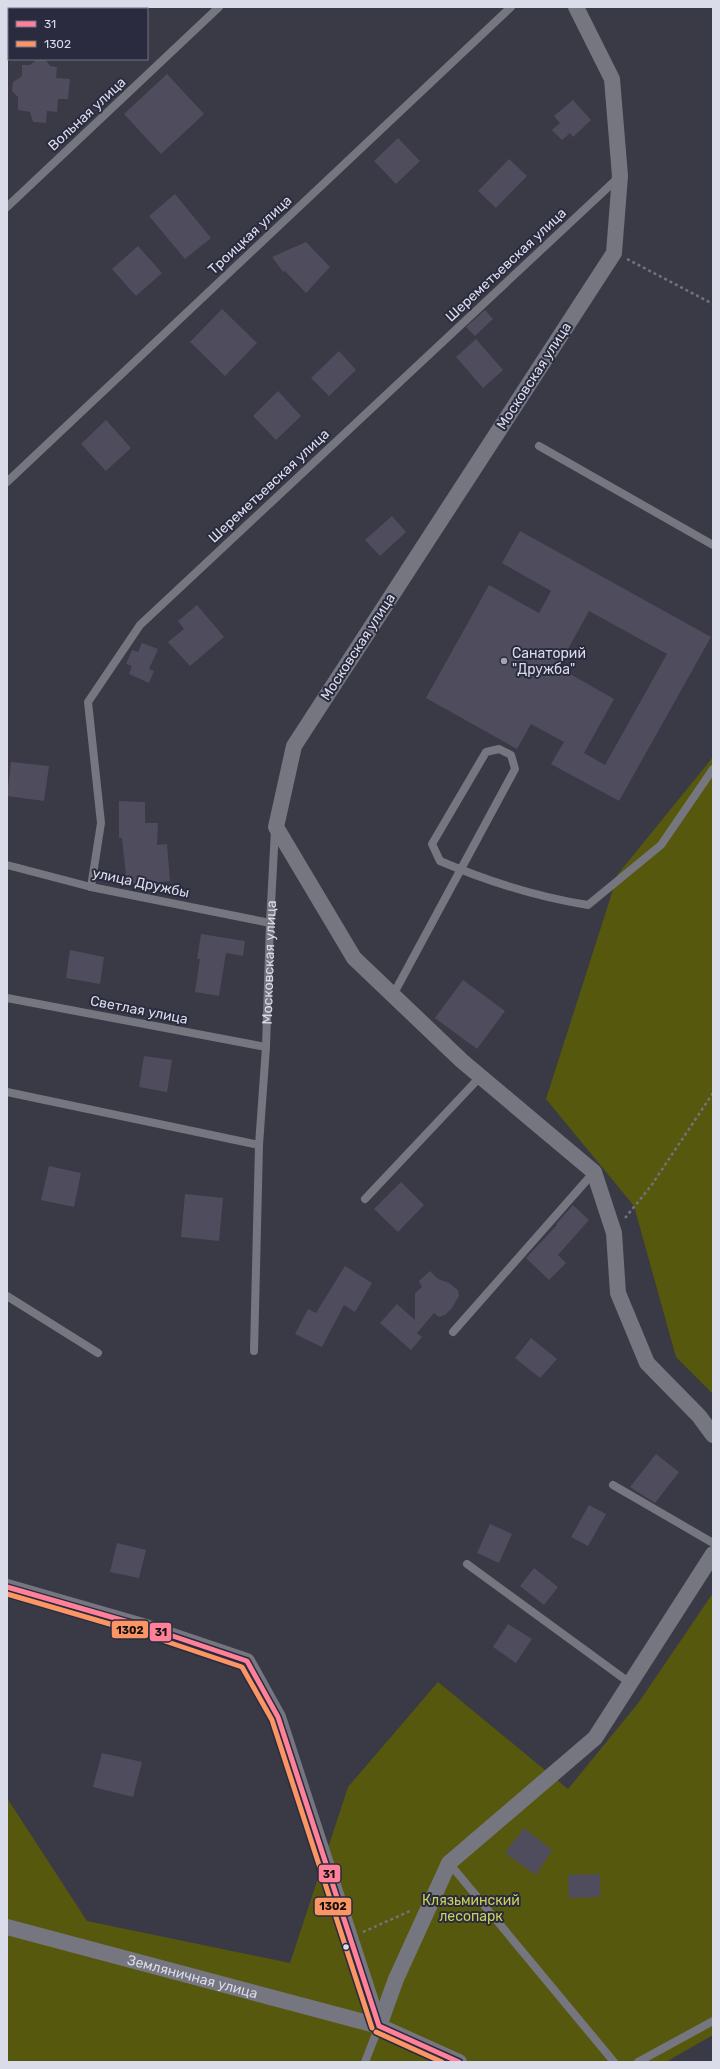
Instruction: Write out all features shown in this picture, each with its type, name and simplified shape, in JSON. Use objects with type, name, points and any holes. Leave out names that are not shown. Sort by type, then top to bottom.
[{"type":"street","name":"Московская улица","points":[[276,827],[294,746],[614,253],[620,176],[612,80],[576,7]]},
{"type":"street","points":[[276,827],[354,958],[480,1076],[594,1172],[614,1233],[618,1293],[647,1363],[699,1416],[713,1435]]},
{"type":"street","points":[[379,2026],[396,1979],[449,1863],[595,1738],[713,1554]]},
{"type":"street","points":[[7,1587],[146,1627],[248,1661],[278,1717],[379,2026]]},
{"type":"street","name":"Земляничная улица","points":[[7,1927],[379,2026],[458,2062]]},
{"type":"lane","name":"Вольная улица","points":[[7,207],[219,7]]},
{"type":"lane","name":"Троицкая улица","points":[[7,482],[511,7]]},
{"type":"lane","name":"Шереметьевская улица","points":[[91,887],[102,823],[88,702],[140,625],[620,176]]},
{"type":"lane","points":[[539,446],[713,545]]},
{"type":"lane","points":[[393,995],[461,870],[515,769],[511,755],[500,749],[486,752],[432,844],[440,861],[461,870],[550,899],[588,905],[661,846],[713,769]]},
{"type":"lane","name":"Московская улица","points":[[254,1351],[260,1145],[276,827]]},
{"type":"lane","name":"улица Дружбы","points":[[7,865],[91,887],[270,923]]},
{"type":"lane","name":"Светлая улица","points":[[7,998],[266,1047]]},
{"type":"lane","points":[[365,1199],[480,1076]]},
{"type":"lane","points":[[7,1092],[260,1145]]},
{"type":"lane","points":[[453,1332],[594,1172]]},
{"type":"lane","points":[[7,1296],[98,1353]]},
{"type":"lane","points":[[613,1484],[713,1543]]},
{"type":"lane","points":[[467,1564],[630,1683]]},
{"type":"lane","points":[[449,1863],[614,2062]]},
{"type":"lane","points":[[638,2062],[713,2021]]},
{"type":"lane","points":[[365,2062],[379,2026]]},
{"type":"path","points":[[614,253],[713,304]]},
{"type":"path","points":[[614,1233],[651,1186],[713,1093]]},
{"type":"path","points":[[350,1938],[431,1902]]},
{"type":"green space","points":[[713,757],[713,1394],[676,1357],[634,1206],[546,1099],[618,874]]},
{"type":"green space","name":"Клязьминский лесопарк","points":[[713,1593],[713,2035],[666,2062],[7,2062],[7,1798],[87,1921],[290,1963],[348,1787],[438,1682],[568,1789],[639,1702]]},
{"type":"building","points":[[36,60],[46,60],[50,66],[57,67],[56,78],[70,79],[68,99],[58,99],[57,112],[47,111],[46,123],[33,122],[30,112],[18,110],[18,97],[12,91],[13,82],[22,76],[22,65],[30,65]]},
{"type":"building","points":[[167,74],[204,114],[161,154],[124,114]]},
{"type":"building","points":[[573,100],[591,120],[573,137],[570,133],[562,140],[552,130],[560,123],[554,116]]},
{"type":"building","points":[[398,138],[420,161],[396,184],[374,161]]},
{"type":"building","points":[[509,159],[527,176],[496,208],[478,191]]},
{"type":"building","points":[[175,194],[211,238],[185,259],[149,216]]},
{"type":"building","points":[[306,242],[330,267],[306,293],[285,271],[283,272],[272,257]]},
{"type":"building","points":[[138,246],[162,273],[136,296],[112,269]]},
{"type":"building","points":[[222,309],[257,343],[225,376],[190,342]]},
{"type":"building","points":[[485,310],[493,319],[475,336],[466,327]]},
{"type":"building","points":[[476,339],[503,370],[483,388],[456,357]]},
{"type":"building","points":[[339,351],[356,370],[329,396],[311,378]]},
{"type":"building","points":[[278,391],[301,416],[276,440],[253,416]]},
{"type":"building","points":[[106,420],[131,448],[106,471],[81,444]]},
{"type":"building","points":[[392,516],[406,532],[380,556],[365,540]]},
{"type":"building","name":"Санаторий \"Дружба\"","points":[[520,531],[711,637],[619,801],[551,764],[564,742],[531,724],[517,749],[426,698],[489,585],[539,613],[551,591],[502,563]],"holes":[[[589,611],[667,654],[605,765],[584,753],[614,699],[558,667]]]},
{"type":"building","points":[[197,605],[224,637],[190,666],[168,642],[184,629],[178,621]]},
{"type":"building","points":[[142,643],[158,649],[149,669],[154,671],[149,683],[129,674],[132,666],[126,664],[132,650],[138,652]]},
{"type":"building","points":[[11,762],[49,766],[44,801],[7,796]]},
{"type":"building","points":[[119,801],[145,802],[145,823],[158,823],[157,845],[167,844],[170,881],[127,885],[122,838],[119,838]]},
{"type":"building","points":[[201,934],[245,941],[243,956],[226,953],[219,996],[195,992],[200,959],[197,959]]},
{"type":"building","points":[[70,950],[104,957],[100,984],[66,978]]},
{"type":"building","points":[[463,980],[505,1011],[477,1049],[435,1018]]},
{"type":"building","points":[[144,1056],[172,1060],[167,1092],[139,1087]]},
{"type":"building","points":[[49,1166],[81,1173],[74,1207],[41,1200]]},
{"type":"building","points":[[401,1182],[424,1205],[398,1232],[374,1209]]},
{"type":"building","points":[[185,1194],[223,1198],[219,1241],[181,1237]]},
{"type":"building","points":[[573,1205],[589,1220],[558,1255],[566,1263],[549,1280],[526,1258],[557,1225],[556,1224]]},
{"type":"building","points":[[345,1266],[372,1283],[355,1312],[344,1305],[322,1347],[295,1334],[308,1309],[316,1313]]},
{"type":"building","points":[[430,1271],[438,1279],[449,1283],[458,1290],[459,1296],[452,1308],[445,1315],[439,1317],[434,1313],[417,1333],[422,1337],[411,1350],[380,1323],[397,1304],[415,1320],[415,1293],[422,1287],[419,1281]]},
{"type":"building","points":[[531,1338],[557,1359],[540,1378],[515,1358]]},
{"type":"building","points":[[656,1454],[679,1472],[655,1503],[630,1487]]},
{"type":"building","points":[[589,1505],[606,1514],[588,1546],[571,1537]]},
{"type":"building","points":[[490,1524],[512,1534],[499,1563],[477,1553]]},
{"type":"building","points":[[117,1543],[146,1550],[139,1578],[110,1572]]},
{"type":"building","points":[[534,1568],[558,1587],[544,1605],[520,1586]]},
{"type":"building","points":[[508,1624],[532,1639],[516,1663],[493,1647]]},
{"type":"building","points":[[102,1753],[142,1762],[133,1797],[93,1787]]},
{"type":"building","points":[[524,1828],[552,1850],[536,1875],[505,1853]]},
{"type":"building","points":[[600,1874],[600,1897],[569,1898],[568,1875]]},
{"type":"transit line","name":"31","points":[[7,1587],[146,1627],[247,1661],[278,1717],[379,2026]]},
{"type":"transit line","name":"1302","points":[[7,1594],[144,1634],[242,1667],[272,1720],[372,2028]]},
{"type":"transit line","name":"31","points":[[379,2026],[459,2062]]},
{"type":"transit line","name":"1302","points":[[376,2032],[442,2062]]},
{"type":"place","name":"Санаторий \"Дружба\"","points":[[504,661]]}]
